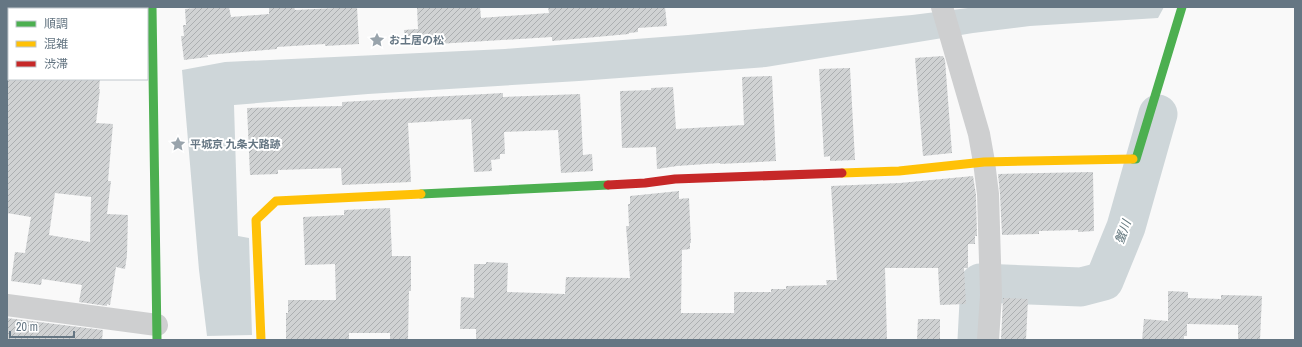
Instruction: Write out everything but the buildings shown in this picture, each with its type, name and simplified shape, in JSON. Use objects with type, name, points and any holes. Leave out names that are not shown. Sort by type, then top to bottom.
[{"type":"street","points":[[942,7],[979,134],[984,162],[988,194],[991,295],[988,340]]},
{"type":"street","points":[[261,340],[256,220],[276,201],[645,183],[675,179],[899,171],[984,162],[1136,159],[1182,7]]},
{"type":"street","points":[[7,305],[157,333],[154,11]]},
{"type":"shaded area","points":[[976,7],[1164,7],[1158,18],[1030,26],[973,33],[766,67],[579,81],[368,94],[234,105],[238,236],[249,238],[252,335],[207,336],[199,270],[182,70],[225,62],[505,49],[688,35],[912,15]]},
{"type":"waterway","name":"蟹川","points":[[977,340],[980,283],[1081,287],[1104,281],[1126,227],[1158,114]]},
{"type":"traffic: fast","points":[[152,7],[157,340]]},
{"type":"traffic: fast","points":[[1133,159],[1136,159],[1182,7]]},
{"type":"traffic: fast","points":[[421,194],[608,185]]},
{"type":"traffic: slow","points":[[842,173],[899,171],[984,162],[1133,159]]},
{"type":"traffic: slow","points":[[261,340],[256,220],[276,201],[421,194]]},
{"type":"traffic: jam","points":[[608,185],[645,183],[675,179],[842,173]]},
{"type":"place","name":"お土居の松","points":[[377,40]]},
{"type":"place","name":"平城京 九条大路跡","points":[[178,144]]}]
